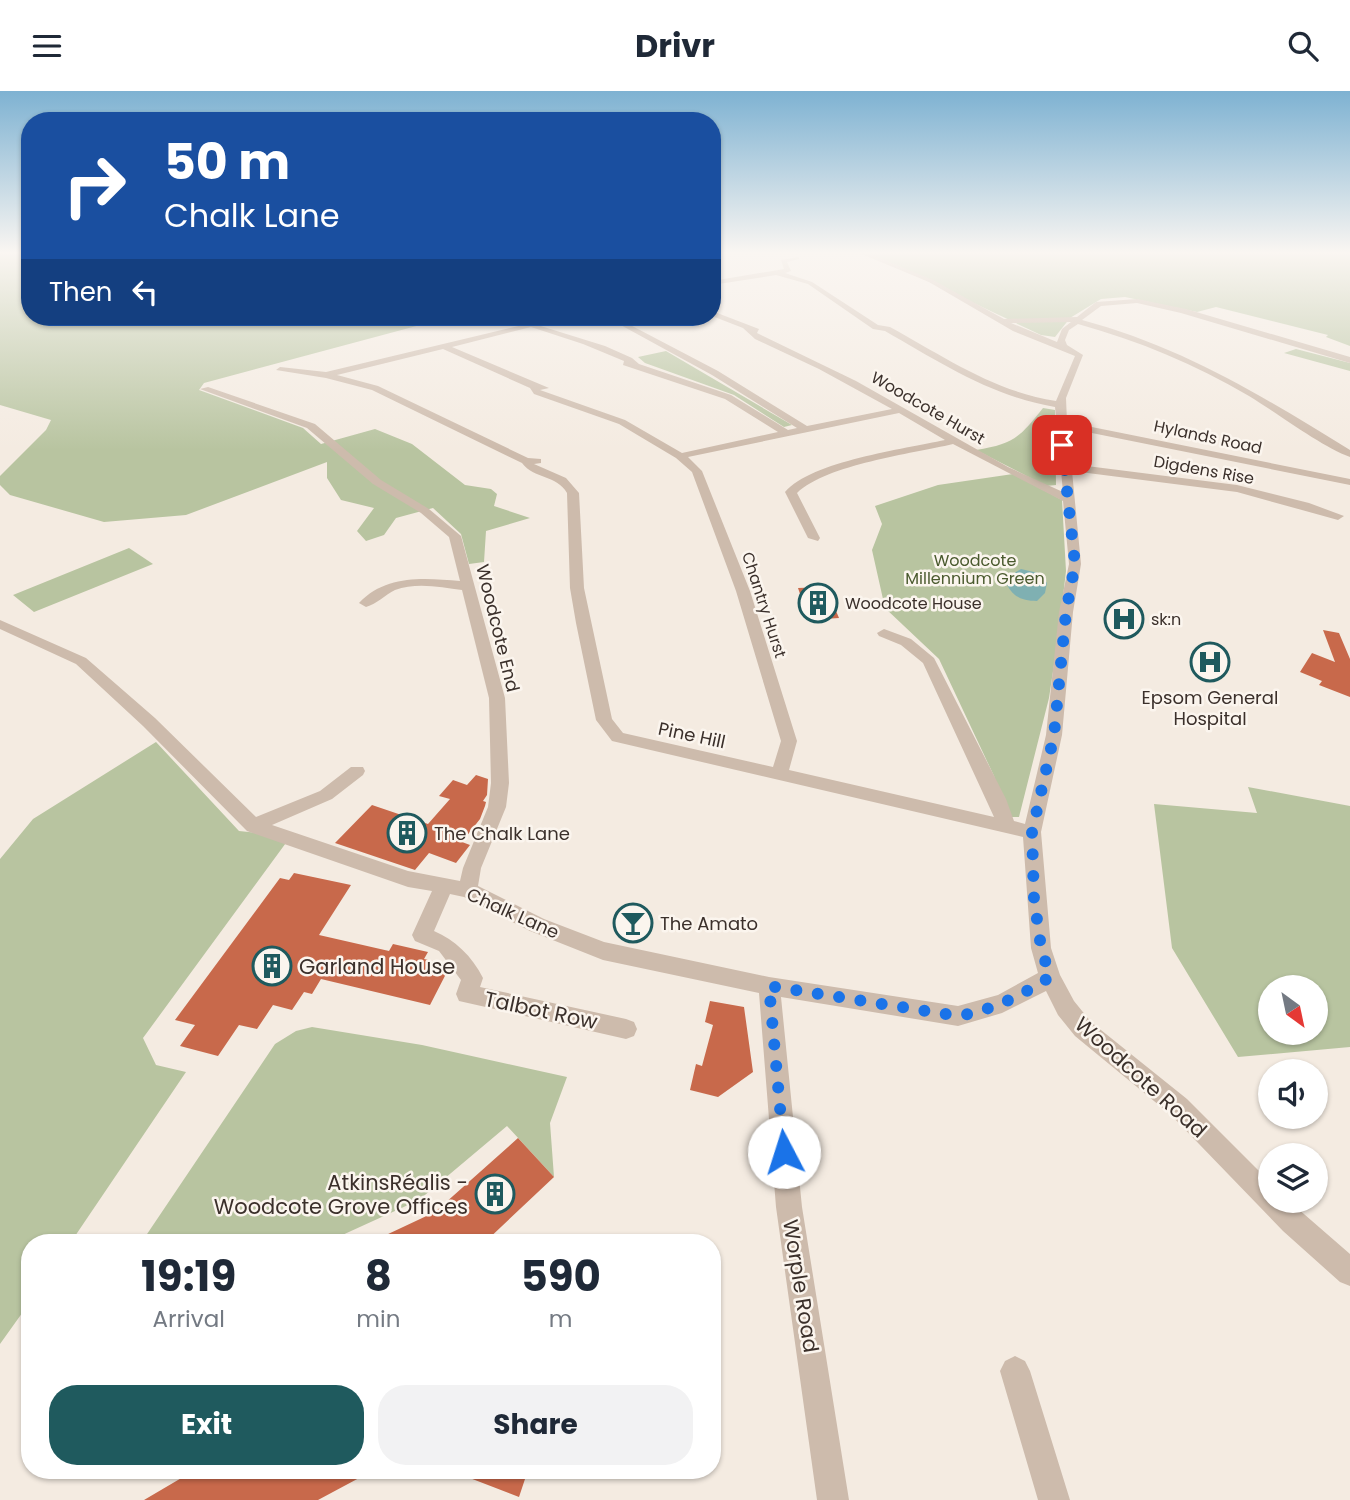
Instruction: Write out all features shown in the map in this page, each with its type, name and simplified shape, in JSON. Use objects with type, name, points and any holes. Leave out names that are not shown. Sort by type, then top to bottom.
[{"type":"street","name":"Woodcote Hurst","points":[[724,319],[746,329],[760,340],[773,342],[841,376],[1002,469],[1068,499]]},
{"type":"street","points":[[867,319],[876,327],[990,382],[1032,400],[1060,405]]},
{"type":"street","points":[[997,319],[1063,346],[1062,335],[1077,320]]},
{"type":"street","points":[[1208,319],[1350,361]]},
{"type":"street","points":[[1001,321],[1077,320],[1135,336],[1192,359],[1350,454]]},
{"type":"street","points":[[326,375],[518,326]]},
{"type":"street","points":[[533,326],[544,327],[605,352],[621,362],[635,364],[728,397],[787,434]]},
{"type":"street","points":[[627,326],[715,373],[806,430]]},
{"type":"street","name":"Chantry Hurst","points":[[441,345],[533,386],[537,392],[558,397],[621,422],[693,465],[703,481],[743,591],[789,741],[779,774]]},
{"type":"street","name":"Woodcote Road","points":[[1063,346],[1076,351],[1079,359],[1061,390],[1060,405],[1063,467],[1075,564],[1066,612],[1054,735],[1032,832],[1039,936],[1050,977],[1066,1008],[1083,1029],[1179,1107],[1292,1222],[1350,1272]]},
{"type":"street","name":"Pine Hill","points":[[280,370],[326,375],[375,388],[526,461],[536,471],[552,473],[567,482],[573,493],[577,588],[601,703],[609,728],[630,741],[1032,832]]},
{"type":"street","name":"Woodcote End","points":[[205,389],[311,426],[377,482],[425,511],[455,536],[496,698],[500,783],[497,807],[472,868],[468,890]]},
{"type":"street","points":[[680,456],[900,410]]},
{"type":"street","name":"Hylands Road","points":[[1060,424],[1350,482]]},
{"type":"street","points":[[814,538],[793,499],[791,492],[795,484],[820,474],[953,441]]},
{"type":"street","name":"Digdens Rise","points":[[1063,467],[1184,480],[1305,506],[1338,516]]},
{"type":"street","points":[[366,603],[383,589],[402,583],[467,586]]},
{"type":"street","name":"Chalk Lane","points":[[0,624],[81,661],[149,722],[253,826],[408,879],[468,890],[537,925],[603,951],[769,986],[958,1016],[981,1012],[1007,1001],[1050,977]]},
{"type":"street","points":[[884,633],[906,642],[929,661],[997,799],[1007,827]]},
{"type":"street","points":[[253,826],[326,795],[357,771]]},
{"type":"street","name":"Talbot Row","points":[[443,887],[422,935],[446,945],[472,978],[467,994],[626,1029]]},
{"type":"street","name":"Worple Road","points":[[769,986],[789,1207],[833,1500]]},
{"type":"street","points":[[1015,1371],[1054,1500]]},
{"type":"green space","points":[[0,319],[21,319],[21,326],[416,326],[204,383],[199,390],[303,428],[321,444],[375,429],[412,444],[465,485],[491,489],[497,494],[494,506],[530,518],[486,531],[484,562],[469,564],[461,534],[433,508],[396,518],[384,535],[366,541],[357,531],[374,508],[341,500],[327,478],[327,462],[186,515],[104,522],[10,495],[0,485],[0,476],[46,430],[51,420],[0,405]]},
{"type":"green space","points":[[1007,319],[1069,319],[1055,337],[1041,335]]},
{"type":"green space","points":[[1263,319],[1350,319],[1350,346],[1326,337],[1328,335]]},
{"type":"green space","points":[[1296,349],[1350,363],[1350,371],[1284,353]]},
{"type":"green space","points":[[666,351],[792,425],[784,427],[734,395],[645,363],[638,357]]},
{"type":"green space","points":[[1043,408],[1055,410],[1056,485],[1046,486],[976,450],[1015,438]]},
{"type":"green space","name":"Woodcote Millennium Green","points":[[1013,474],[1062,500],[1066,571],[1049,698],[1019,817],[1006,817],[994,776],[939,659],[885,608],[872,550],[882,524],[875,506],[938,485]]},
{"type":"green space","points":[[129,548],[153,564],[34,612],[13,595]]},
{"type":"green space","points":[[156,742],[239,831],[291,836],[143,1038],[156,1065],[186,1072],[76,1234],[21,1234],[21,1315],[0,1344],[0,859],[33,819]]},
{"type":"green space","points":[[1248,787],[1350,806],[1350,1047],[1238,1057],[1172,948],[1154,804],[1257,813]]},
{"type":"green space","points":[[312,1027],[422,1045],[567,1077],[550,1123],[554,1177],[507,1126],[419,1200],[345,1234],[147,1234],[275,1044],[296,1031]]},
{"type":"water","points":[[1021,569],[1038,573],[1047,583],[1045,593],[1037,601],[1019,598],[1007,585],[1011,575]]},
{"type":"building","name":"Woodcote House","points":[[826,587],[839,618],[809,620],[798,588]]},
{"type":"building","points":[[1323,630],[1339,633],[1350,659],[1350,697],[1319,685],[1322,681],[1300,672],[1312,653],[1335,662]]},
{"type":"building","name":"The Chalk Lane","points":[[476,775],[488,779],[487,795],[483,801],[486,802],[480,819],[462,842],[470,845],[456,863],[429,853],[415,870],[335,843],[372,805],[428,824],[450,799],[439,796],[453,780],[467,785]]},
{"type":"building","name":"Garland House","points":[[294,873],[351,885],[319,935],[389,951],[393,944],[428,952],[424,959],[446,964],[449,968],[430,1005],[321,979],[312,994],[304,992],[292,1010],[273,1005],[257,1029],[239,1025],[218,1056],[180,1046],[195,1025],[175,1020],[280,878],[289,880]]},
{"type":"building","points":[[710,1001],[744,1007],[753,1072],[718,1097],[690,1090],[696,1064],[702,1066],[713,1025],[705,1022]]},
{"type":"building","name":"AtkinsRéalis - Woodcote Grove Offices","points":[[518,1138],[554,1177],[494,1234],[388,1234],[435,1212]]},
{"type":"building","points":[[180,1479],[357,1479],[318,1500],[144,1500]]},
{"type":"building","points":[[472,1479],[525,1479],[519,1497]]},
{"type":"place","name":"Woodcote House","points":[[818,603]]},
{"type":"place","name":"sk:n","points":[[1124,619]]},
{"type":"place","name":"Epsom General Hospital","points":[[1210,662]]},
{"type":"place","name":"The Chalk Lane","points":[[407,833]]},
{"type":"place","name":"The Amato","points":[[633,923]]},
{"type":"place","name":"Garland House","points":[[272,966]]},
{"type":"place","name":"AtkinsRéalis - Woodcote Grove Offices","points":[[495,1194]]},
{"type":"route","points":[[784,1152],[769,986],[958,1016],[981,1012],[1015,998],[1050,977],[1041,947],[1034,899],[1032,832],[1054,735],[1066,612],[1075,564],[1062,445]]}]
